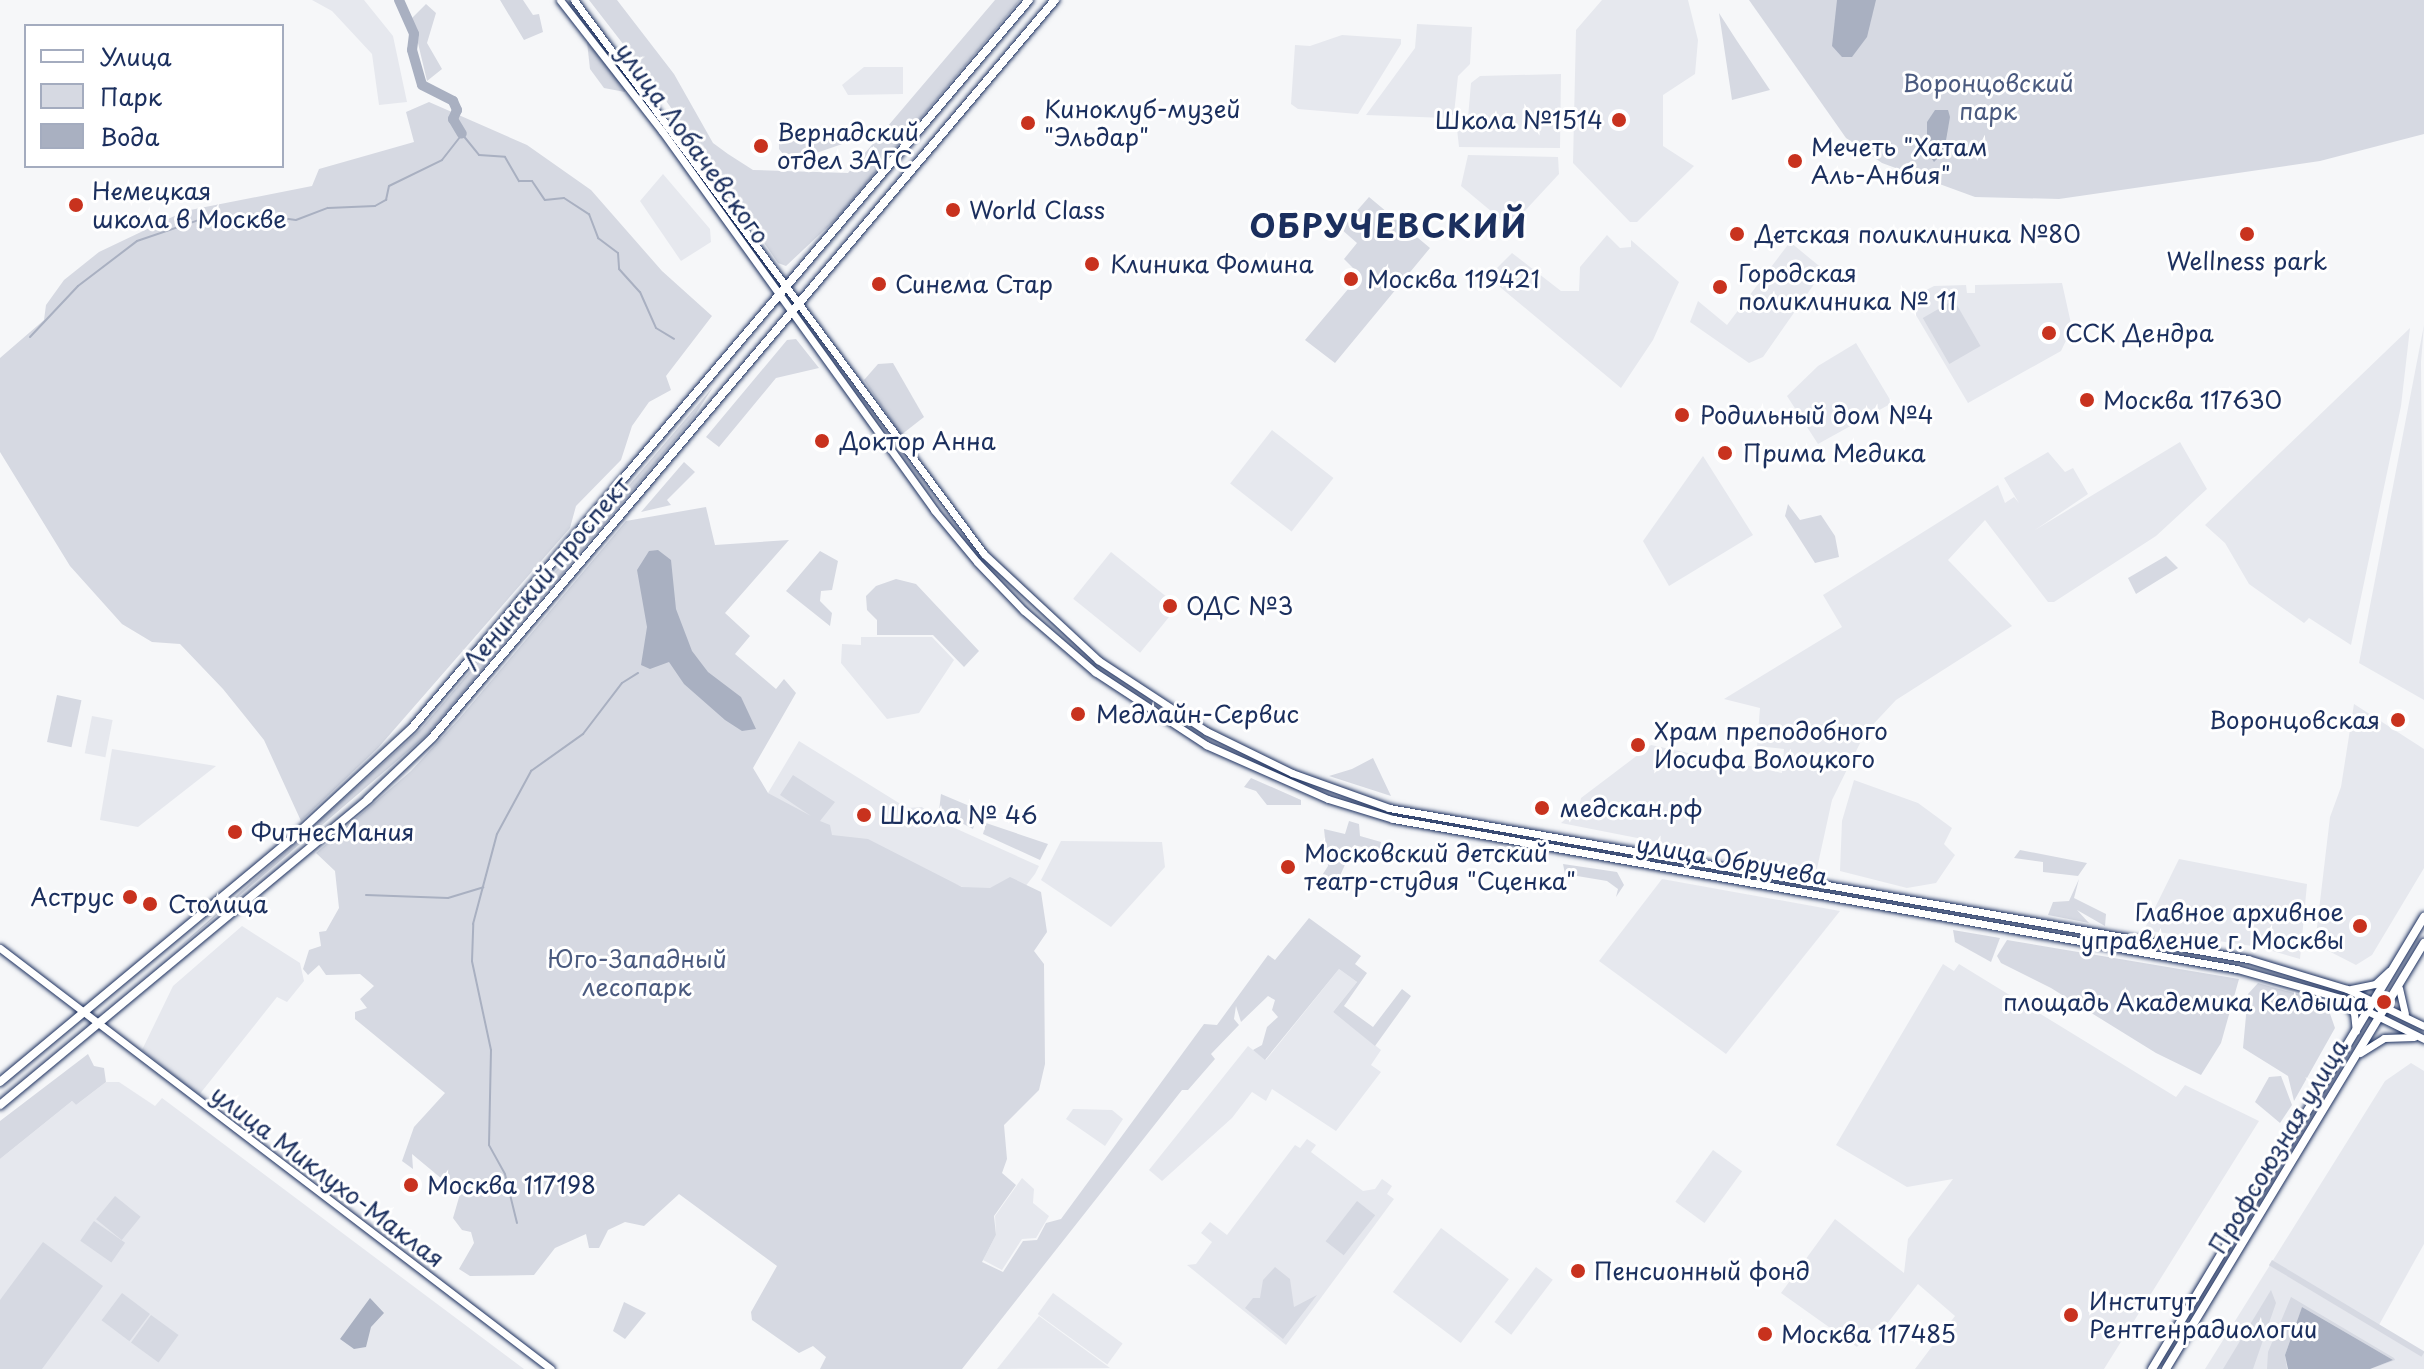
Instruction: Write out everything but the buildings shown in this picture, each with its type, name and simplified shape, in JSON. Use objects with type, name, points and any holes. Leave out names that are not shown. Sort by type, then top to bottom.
[{"type":"main road","name":"улица Лобачевского","points":[[560,0],[793,310]]},
{"type":"main road","name":"улица Лобачевского","points":[[574,0],[800,302]]},
{"type":"main road","name":"Ленинский проспект","points":[[0,1082],[383,758],[790,288],[1029,0]]},
{"type":"main road","name":"Ленинский проспект","points":[[0,1105],[368,799],[432,738],[1055,0]]},
{"type":"main road","name":"улица Обручева","points":[[800,302],[941,503],[1032,603],[1147,695],[1292,773],[1389,808],[2207,951],[2347,989],[2424,1026]]},
{"type":"main road","name":"улица Обручева","points":[[793,310],[934,510],[1014,601],[1122,692],[1247,765],[1363,811],[1427,827],[2208,963],[2341,998],[2424,1039]]},
{"type":"main road","points":[[2368,1010],[2424,917]]},
{"type":"main road","name":"Профсоюзная улица","points":[[2166,1369],[2424,943]]},
{"type":"main road","name":"улица Миклухо-Маклая","points":[[0,948],[551,1369]]},
{"type":"main road","points":[[2347,989],[2375,984],[2391,970]]},
{"type":"main road","points":[[2400,982],[2399,1003],[2409,1018]]},
{"type":"main road","points":[[2341,998],[2354,1013],[2356,1034]]},
{"type":"main road","name":"Профсоюзная улица","points":[[2152,1369],[2368,1010]]},
{"type":"main road","points":[[2356,1058],[2384,1038],[2424,1039]]},
{"type":"shaded area","points":[[312,0],[364,0],[393,36],[407,102],[379,105],[372,54],[332,11]]},
{"type":"shaded area","name":"Школа №1514","points":[[1602,0],[1688,0],[1698,40],[1695,74],[1663,95],[1663,146],[1694,166],[1637,222],[1630,222],[1573,163],[1576,30]]},
{"type":"shaded area","points":[[1417,24],[1472,27],[1470,64],[1458,76],[1454,114],[1446,118],[1366,115],[1415,48]]},
{"type":"shaded area","points":[[1342,35],[1401,39],[1401,44],[1358,114],[1298,109],[1291,104],[1295,45],[1310,46]]},
{"type":"shaded area","points":[[864,67],[903,67],[903,94],[848,95],[842,85]]},
{"type":"shaded area","points":[[1561,74],[1560,148],[1459,147],[1457,129],[1468,118],[1471,83],[1480,76]]},
{"type":"shaded area","points":[[1468,155],[1558,157],[1559,174],[1510,227],[1461,186]]},
{"type":"shaded area","points":[[663,174],[710,229],[711,242],[681,261],[640,201]]},
{"type":"shaded area","points":[[1607,235],[1620,248],[1631,247],[1631,240],[1679,282],[1653,340],[1621,388],[1488,277],[1512,253],[1561,291],[1579,291],[1580,267]]},
{"type":"shaded area","points":[[1790,242],[1824,270],[1763,357],[1749,363],[1690,322],[1698,301],[1727,325]]},
{"type":"shaded area","points":[[2062,283],[2072,328],[2061,351],[1968,403],[1907,300],[1934,286],[1966,285],[1967,293],[1975,293],[1975,285]]},
{"type":"shaded area","points":[[2424,325],[2421,362],[2424,700],[2359,663]]},
{"type":"shaded area","points":[[2410,328],[2401,406],[2351,645],[2309,618],[2304,623],[2249,584],[2225,543],[2205,525]]},
{"type":"shaded area","points":[[1856,343],[1892,403],[1818,444],[1787,396],[1818,366]]},
{"type":"shaded area","points":[[1272,430],[1333,478],[1292,532],[1230,484]]},
{"type":"shaded area","points":[[2180,442],[2207,489],[2156,536],[2054,602],[2048,602],[1985,520],[1948,560],[2012,626],[1896,700],[1865,733],[1832,800],[1816,873],[1561,823],[1579,808],[1581,798],[1651,745],[1782,773],[1784,749],[1757,746],[1760,708],[1724,699],[1842,627],[1823,595],[1998,485],[2005,503],[2014,497],[2019,503],[2004,478],[2048,452],[2065,472],[2073,468],[2088,494],[2035,530]]},
{"type":"shaded area","points":[[1703,456],[1753,535],[1669,586],[1643,541]]},
{"type":"shaded area","points":[[1111,552],[1178,606],[1140,653],[1073,599]]},
{"type":"shaded area","points":[[861,637],[932,637],[954,660],[919,713],[887,719],[841,663],[842,644],[861,645]]},
{"type":"shaded area","points":[[2354,704],[2424,749],[2424,868],[2372,955],[2356,965],[2315,944],[2330,817],[2341,787]]},
{"type":"shaded area","points":[[92,716],[113,720],[105,757],[85,753]]},
{"type":"shaded area","name":"Школа № 46","points":[[799,741],[907,808],[922,807],[937,820],[1039,866],[1035,874],[1021,892],[968,889],[821,833],[768,793]]},
{"type":"shaded area","points":[[112,749],[216,766],[138,827],[100,820]]},
{"type":"shaded area","points":[[1854,780],[1918,803],[1952,828],[1944,844],[1955,855],[1936,883],[1907,888],[1840,871],[1842,821]]},
{"type":"shaded area","points":[[1061,841],[1162,842],[1165,867],[1111,927],[1041,880]]},
{"type":"shaded area","points":[[2179,859],[2307,884],[2300,959],[2259,947],[2144,930]]},
{"type":"shaded area","points":[[1662,879],[1840,911],[1726,1054],[1599,961]]},
{"type":"shaded area","points":[[242,926],[300,963],[304,981],[287,1002],[277,997],[199,1095],[142,1050],[173,986]]},
{"type":"shaded area","points":[[1943,964],[1954,971],[1959,964],[2176,1097],[2185,1085],[2259,1121],[2104,1369],[1915,1369],[1955,1316],[1918,1284],[1883,1329],[1876,1326],[1857,1347],[1781,1293],[1835,1219],[1904,1273],[1908,1239],[1953,1179],[1907,1187],[1836,1145]]},
{"type":"shaded area","points":[[1339,969],[1357,982],[1333,1012],[1381,1050],[1371,1065],[1381,1072],[1336,1131],[1272,1089],[1266,1101],[1252,1092],[1232,1118],[1162,1181],[1149,1170],[1248,1046],[1266,1060]]},
{"type":"shaded area","points":[[2411,1063],[2424,1071],[2424,1244],[2379,1325],[2424,1352],[2424,1369],[2205,1369],[2385,1081]]},
{"type":"shaded area","points":[[106,1082],[119,1082],[155,1106],[162,1098],[524,1369],[0,1369],[0,1159],[72,1101],[76,1105]]},
{"type":"shaded area","points":[[1073,1109],[1112,1110],[1123,1119],[1105,1146],[1066,1119]]},
{"type":"shaded area","points":[[1307,1139],[1316,1145],[1311,1152],[1363,1191],[1375,1189],[1382,1179],[1392,1186],[1387,1194],[1394,1199],[1286,1345],[1187,1265],[1196,1264],[1212,1242],[1201,1233],[1210,1222],[1227,1235],[1295,1145],[1300,1148]]},
{"type":"shaded area","points":[[1713,1150],[1742,1171],[1705,1223],[1675,1202]]},
{"type":"shaded area","points":[[1022,1178],[1034,1189],[1033,1203],[1049,1216],[1036,1238],[1022,1239],[1002,1270],[983,1260],[996,1235],[995,1216]]},
{"type":"shaded area","points":[[1441,1228],[1509,1279],[1461,1343],[1393,1292]]},
{"type":"shaded area","points":[[1536,1267],[1553,1280],[1511,1335],[1494,1322]]},
{"type":"shaded area","points":[[1053,1293],[1123,1344],[1107,1365],[1038,1314]]},
{"type":"shaded area","points":[[1039,1316],[1110,1368],[997,1369]]},
{"type":"green space","points":[[500,0],[523,0],[533,15],[539,14],[543,32],[524,40]]},
{"type":"green space","points":[[589,0],[617,0],[674,74],[713,143],[728,154],[753,170],[848,173],[995,0],[1020,0],[836,219],[786,266],[778,263],[658,89]]},
{"type":"green space","name":"Воронцовский парк","points":[[1749,0],[2424,0],[2424,134],[2320,161],[2059,199],[1975,197],[1882,163],[1846,138]]},
{"type":"green space","points":[[426,4],[436,13],[427,43],[442,69],[427,81],[412,18]]},
{"type":"green space","points":[[1719,13],[1737,41],[1770,90],[1732,100]]},
{"type":"green space","points":[[587,42],[625,92],[604,88],[590,69]]},
{"type":"green space","points":[[429,102],[527,145],[591,190],[662,271],[712,316],[666,376],[671,390],[649,402],[632,426],[621,460],[576,506],[570,528],[378,748],[301,821],[264,740],[223,689],[180,644],[152,642],[122,624],[70,566],[0,452],[0,358],[44,320],[46,305],[64,280],[99,252],[185,211],[312,186],[319,169],[414,142],[406,112]]},
{"type":"green space","points":[[848,131],[848,142],[799,159],[788,160],[779,149],[779,137],[788,132]]},
{"type":"green space","points":[[1369,197],[1430,248],[1335,363],[1305,340],[1360,275],[1344,259],[1357,243],[1341,229]]},
{"type":"green space","points":[[1954,300],[1980,346],[1949,364],[1923,318]]},
{"type":"green space","points":[[796,339],[819,368],[776,378],[719,447],[706,437],[787,340]]},
{"type":"green space","points":[[893,363],[924,417],[901,435],[864,380],[878,364]]},
{"type":"green space","points":[[713,387],[693,418],[427,735],[175,951],[421,729]]},
{"type":"green space","points":[[684,462],[695,472],[667,500],[671,505],[641,512]]},
{"type":"green space","points":[[1788,504],[1800,520],[1821,515],[1835,536],[1839,557],[1815,563],[1785,516]]},
{"type":"green space","name":"Юго-Западный лесопарк","points":[[706,507],[715,545],[789,540],[725,613],[750,636],[735,654],[776,689],[784,679],[796,693],[753,768],[768,793],[811,816],[780,795],[793,775],[835,802],[820,821],[830,825],[832,835],[868,839],[962,887],[990,888],[1010,877],[1041,892],[1047,932],[1034,951],[1044,964],[1045,1064],[1039,1090],[1004,1125],[1007,1159],[1002,1173],[1016,1185],[994,1216],[996,1235],[982,1262],[1003,1272],[1023,1241],[1037,1240],[1046,1223],[1061,1219],[1204,1024],[1217,1025],[1268,955],[1275,960],[1309,918],[1361,956],[1355,964],[1367,973],[1344,1006],[1373,1027],[1402,989],[1411,996],[1375,1046],[1333,1012],[1357,982],[1339,969],[1265,1060],[1253,1050],[1262,1045],[1267,1027],[1278,1017],[1272,1010],[1275,1000],[1268,996],[1241,1022],[1236,1006],[1234,1019],[1239,1025],[1211,1054],[1215,1059],[1188,1090],[1182,1090],[962,1369],[820,1369],[826,1357],[813,1346],[799,1353],[752,1320],[751,1312],[777,1266],[679,1194],[644,1226],[625,1222],[608,1230],[599,1248],[589,1248],[586,1234],[555,1248],[534,1275],[470,1276],[459,1269],[474,1243],[471,1232],[462,1230],[453,1218],[460,1194],[412,1154],[413,1169],[402,1161],[414,1127],[445,1093],[355,1019],[355,1012],[367,1008],[360,999],[374,986],[360,974],[326,975],[319,965],[308,975],[303,969],[309,950],[321,946],[319,932],[326,931],[339,908],[335,871],[316,853],[411,771],[459,719],[626,521]]},
{"type":"green space","points":[[820,551],[838,561],[832,590],[821,591],[820,601],[832,613],[830,626],[786,591]]},
{"type":"green space","points":[[2166,556],[2178,568],[2136,594],[2128,578]]},
{"type":"green space","points":[[896,579],[916,584],[979,651],[964,667],[933,635],[877,635],[877,620],[867,610],[866,596],[876,586]]},
{"type":"green space","points":[[57,695],[81,700],[71,747],[47,742]]},
{"type":"green space","points":[[1373,758],[1391,796],[1329,776],[1352,769]]},
{"type":"green space","points":[[1251,778],[1301,800],[1301,805],[1267,805],[1256,791],[1244,787]]},
{"type":"green space","points":[[941,794],[979,810],[973,829],[939,811]]},
{"type":"green space","points":[[1349,821],[1359,824],[1360,836],[1381,842],[1379,851],[1354,845],[1333,891],[1316,885],[1328,866],[1324,829],[1345,834]]},
{"type":"green space","points":[[986,823],[1048,844],[1040,860],[983,834]]},
{"type":"green space","points":[[2020,850],[2087,863],[2078,876],[2043,872],[2043,862],[2014,858]]},
{"type":"green space","points":[[1563,864],[1617,872],[1624,885],[1616,897],[1618,889],[1607,881],[1565,874]]},
{"type":"green space","points":[[2079,879],[2074,898],[2106,914],[2105,926],[2077,910],[2089,923],[2048,915],[2053,902],[2069,901]]},
{"type":"green space","points":[[1953,930],[2000,938],[1991,962],[1955,942]]},
{"type":"green space","points":[[2007,940],[2239,979],[2221,1043],[2201,1075],[2156,1053],[2051,988],[2001,963],[1997,956]]},
{"type":"green space","points":[[2258,983],[2326,1002],[2335,1028],[2294,1101],[2288,1076],[2243,1048],[2248,994]]},
{"type":"green space","points":[[88,1054],[94,1066],[104,1068],[106,1082],[76,1105],[72,1101],[0,1159],[0,1121]]},
{"type":"green space","points":[[2281,1076],[2292,1105],[2280,1123],[2255,1102],[2269,1077]]},
{"type":"green space","points":[[115,1196],[141,1217],[122,1240],[96,1219]]},
{"type":"green space","points":[[1357,1201],[1375,1215],[1344,1255],[1326,1241]]},
{"type":"green space","points":[[94,1221],[125,1243],[111,1262],[80,1241]]},
{"type":"green space","points":[[43,1242],[103,1286],[42,1369],[0,1369],[0,1300]]},
{"type":"green space","points":[[2272,1260],[2424,1351],[2421,1357],[2269,1265]]},
{"type":"green space","points":[[1275,1267],[1290,1279],[1294,1307],[1317,1295],[1283,1339],[1245,1308],[1253,1298],[1260,1298],[1263,1280]]},
{"type":"green space","points":[[2271,1290],[2276,1303],[2253,1369],[2223,1369]]},
{"type":"green space","points":[[122,1293],[150,1314],[129,1341],[102,1320]]},
{"type":"green space","points":[[2291,1297],[2395,1360],[2371,1369],[2393,1360],[2302,1307],[2285,1355],[2287,1369],[2267,1369],[2268,1352]]},
{"type":"green space","points":[[624,1302],[646,1313],[625,1339],[613,1331]]},
{"type":"green space","points":[[151,1315],[179,1335],[159,1362],[131,1343]]},
{"type":"water","points":[[1837,0],[1876,0],[1867,37],[1852,57],[1842,57],[1832,46]]},
{"type":"water","points":[[1935,110],[1948,110],[1950,117],[1944,152],[1934,162],[1927,152],[1927,122]]},
{"type":"water","points":[[658,550],[671,560],[676,609],[692,651],[708,672],[741,697],[756,729],[742,731],[725,720],[684,684],[669,662],[650,669],[641,665],[647,627],[637,570],[649,551]]},
{"type":"water","points":[[370,1298],[384,1313],[371,1327],[366,1347],[354,1349],[340,1339]]},
{"type":"water","points":[[2302,1307],[2393,1360],[2370,1369],[2288,1369],[2285,1355]]},
{"type":"waterway","points":[[399,0],[414,34],[412,50],[422,85],[453,101],[457,110],[453,119],[462,134]]},
{"type":"waterway","points":[[30,337],[78,286],[137,241],[205,218],[233,222],[255,214],[296,220],[328,208],[375,206],[386,200],[389,186],[442,160],[462,134],[479,155],[505,157],[519,181],[532,181],[545,200],[564,198],[589,214],[598,238],[618,253],[619,269],[640,292],[656,328],[674,339]]},
{"type":"waterway","points":[[517,1223],[505,1174],[489,1145],[491,1050],[472,961],[473,924],[497,834],[531,771],[583,734],[622,683],[638,673]]},
{"type":"waterway","points":[[366,895],[448,898],[483,887]]},
{"type":"place","name":"Школа №1514","points":[[1619,120]]},
{"type":"place","name":"Киноклуб-музей \"Эльдар\"","points":[[1028,123]]},
{"type":"place","name":"Вернадский отдел ЗАГС","points":[[761,146]]},
{"type":"place","name":"Мечеть \"Хатам Аль-Анбия\"","points":[[1795,161]]},
{"type":"place","name":"Немецкая школа в Москве","points":[[76,205]]},
{"type":"place","name":"World Class","points":[[953,210]]},
{"type":"place","name":"Детская поликлиника №80","points":[[1737,234]]},
{"type":"place","name":"Wellness park","points":[[2247,234]]},
{"type":"place","name":"Клиника Фомина","points":[[1092,264]]},
{"type":"place","name":"Москва 119421","points":[[1351,279]]},
{"type":"place","name":"Синема Стар","points":[[879,284]]},
{"type":"place","name":"Городская поликлиника № 11","points":[[1720,287]]},
{"type":"place","name":"ССК Дендра","points":[[2049,333]]},
{"type":"place","name":"Москва 117630","points":[[2087,400]]},
{"type":"place","name":"Родильный дом №4","points":[[1682,415]]},
{"type":"place","name":"Доктор Анна","points":[[822,441]]},
{"type":"place","name":"Прима Медика","points":[[1725,453]]},
{"type":"place","name":"ОДС №3","points":[[1170,606]]},
{"type":"place","name":"Медлайн-Сервис","points":[[1078,714]]},
{"type":"place","name":"Воронцовская","points":[[2398,720]]},
{"type":"place","name":"Храм преподобного Иосифа Волоцкого","points":[[1638,745]]},
{"type":"place","name":"медскан.рф","points":[[1542,808]]},
{"type":"place","name":"Школа № 46","points":[[864,815]]},
{"type":"place","name":"ФитнесМания","points":[[235,832]]},
{"type":"place","name":"Московский детский театр-студия \"Сценка\"","points":[[1288,867]]},
{"type":"place","name":"Аструс","points":[[130,897]]},
{"type":"place","name":"Столица","points":[[150,904]]},
{"type":"place","name":"Главное архивное управление г. Москвы","points":[[2360,926]]},
{"type":"place","name":"площадь Академика Келдыша","points":[[2384,1002]]},
{"type":"place","name":"Москва 117198","points":[[411,1185]]},
{"type":"place","name":"Пенсионный фонд","points":[[1578,1271]]},
{"type":"place","name":"Институт Рентгенрадиологии","points":[[2071,1315]]},
{"type":"place","name":"Москва 117485","points":[[1765,1334]]},
{"type":"district","name":"ОБРУЧЕВСКИЙ","points":[[1389,225]]}]
